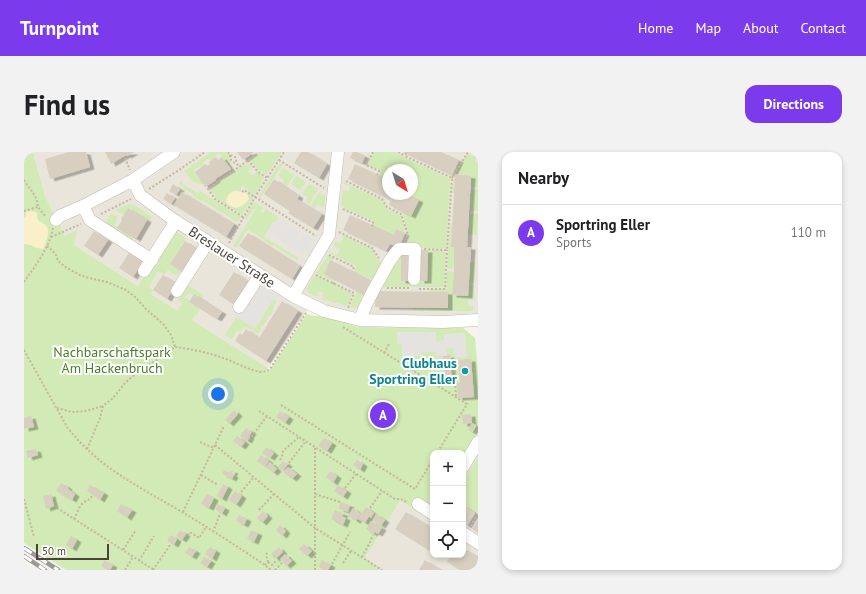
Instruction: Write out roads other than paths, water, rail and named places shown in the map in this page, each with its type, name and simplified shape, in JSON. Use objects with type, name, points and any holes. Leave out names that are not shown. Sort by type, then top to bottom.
[{"type":"street","points":[[55,223],[60,216],[83,206],[133,180],[174,152]]},
{"type":"street","points":[[293,296],[330,235],[330,228],[335,207],[336,177],[342,166],[338,152]]},
{"type":"street","name":"Breslauer Straße","points":[[133,180],[140,195],[176,221],[293,296],[342,321],[443,322],[478,320]]},
{"type":"street","points":[[83,206],[90,220],[152,260]]},
{"type":"street","points":[[144,271],[176,221]]},
{"type":"street","points":[[177,291],[208,242]]},
{"type":"street","points":[[360,320],[363,310],[392,255],[399,249],[415,249],[414,279]]},
{"type":"street","points":[[239,307],[260,275]]},
{"type":"street","points":[[466,463],[478,442]]},
{"type":"street","points":[[418,504],[430,512]]},
{"type":"street","points":[[466,535],[478,543]]},
{"type":"railway","points":[[24,548],[58,570]]},
{"type":"railway","points":[[24,556],[45,570]]},
{"type":"place","name":"Clubhaus Sportring Eller","points":[[465,371]]},
{"type":"place","name":"Sportring Eller","points":[[383,415]]},
{"type":"park label","name":"Nachbarschaftspark Am Hackenbruch","points":[[112,360]]}]
